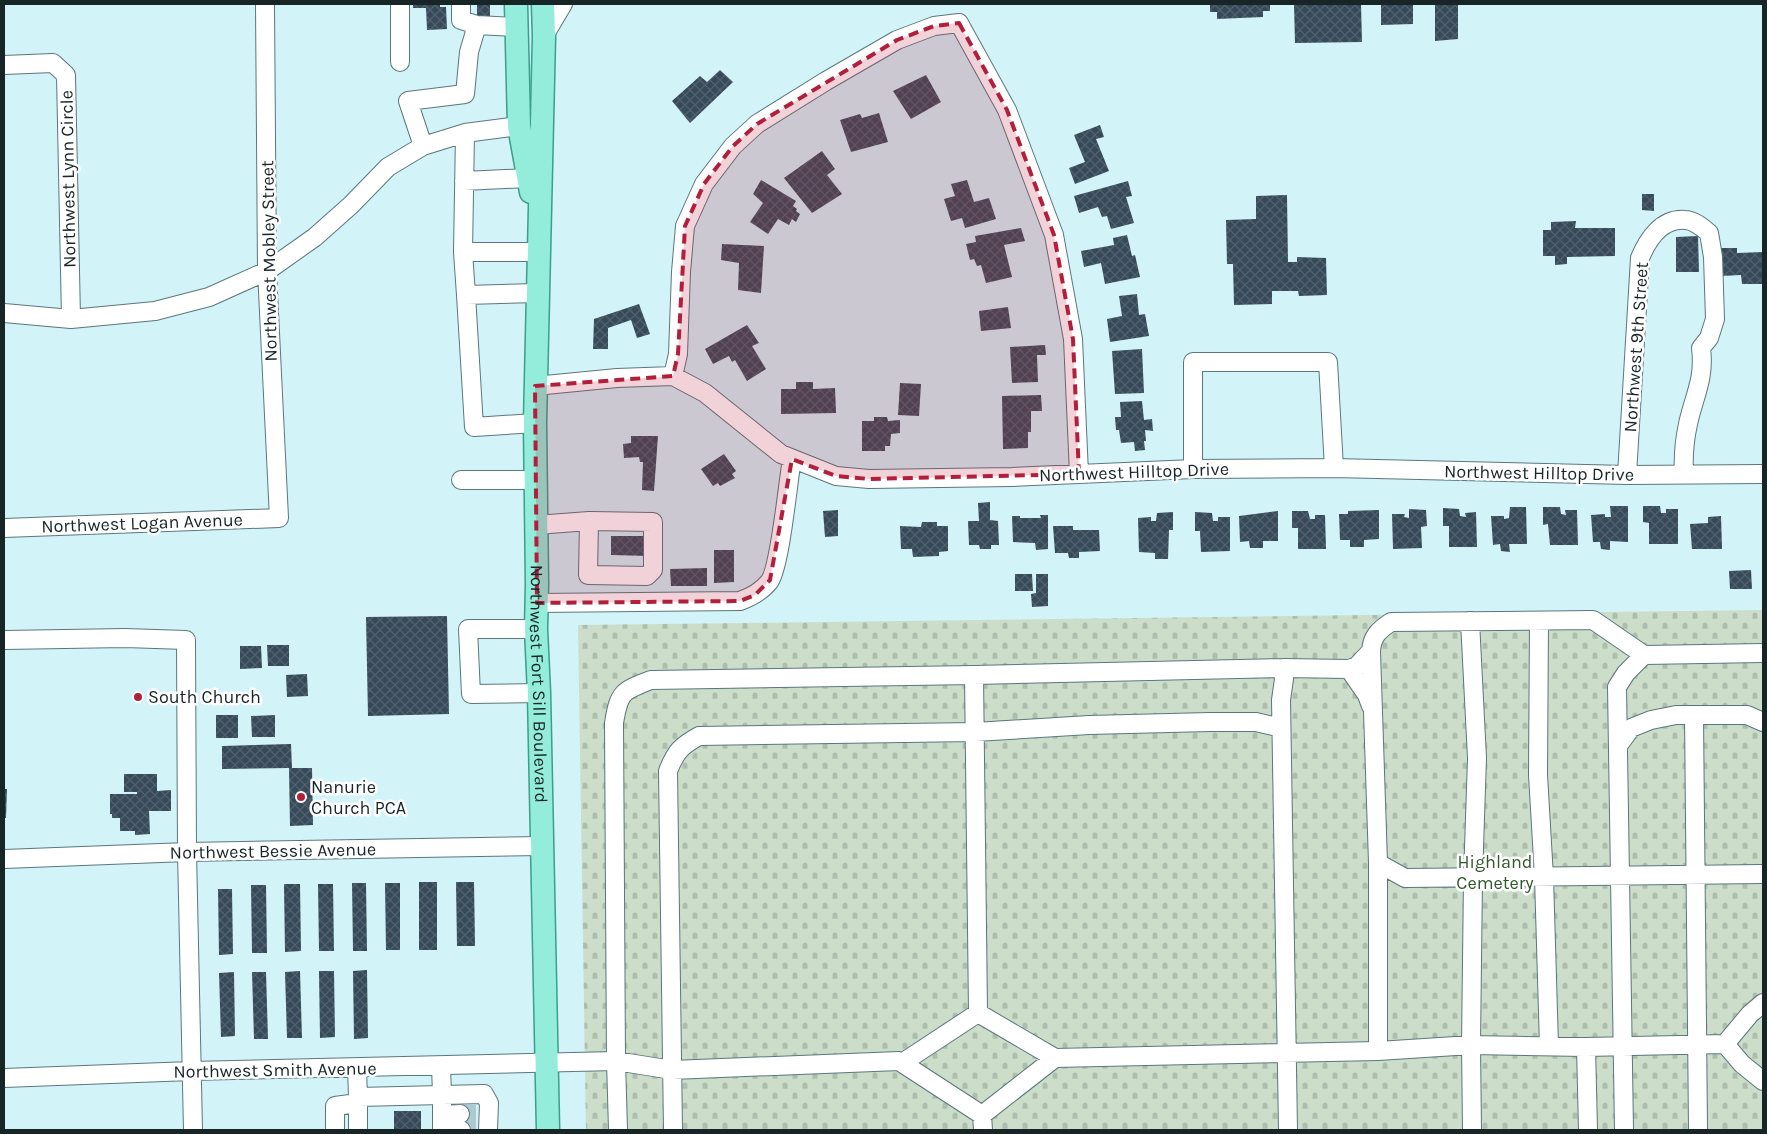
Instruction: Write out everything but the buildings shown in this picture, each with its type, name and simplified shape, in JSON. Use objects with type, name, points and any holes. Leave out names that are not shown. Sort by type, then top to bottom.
[{"type":"main road","name":"Northwest Fort Sill Boulevard","points":[[516,4],[519,126],[539,244]]},
{"type":"main road","name":"Northwest Fort Sill Boulevard","points":[[543,4],[544,36],[534,480],[548,1130]]},
{"type":"street","name":"Northwest Mobley Street","points":[[265,4],[267,271],[279,518]]},
{"type":"street","points":[[400,4],[400,62]]},
{"type":"street","points":[[461,4],[461,20],[477,25],[516,27]]},
{"type":"street","points":[[544,36],[563,4]]},
{"type":"street","points":[[535,386],[617,378],[673,376],[678,354],[685,226],[704,184],[733,146],[757,124],[897,40],[934,26],[960,23],[1007,110],[1054,235],[1073,339],[1079,474]]},
{"type":"street","points":[[423,146],[408,101],[465,94],[469,52],[477,25]]},
{"type":"street","name":"Northwest Lynn Circle","points":[[4,65],[52,63],[66,75],[71,319]]},
{"type":"street","points":[[4,313],[71,319],[154,311],[208,296],[267,271],[315,237],[351,205],[388,167],[423,146],[465,133],[519,126]]},
{"type":"street","points":[[465,133],[463,252],[474,427],[534,423]]},
{"type":"street","points":[[464,181],[528,178]]},
{"type":"street","name":"Northwest 9th Street","points":[[1627,475],[1640,258],[1656,231],[1670,221],[1687,220],[1699,225],[1709,233],[1714,257],[1715,319],[1709,338],[1701,348],[1700,384],[1688,423],[1683,454],[1684,475]]},
{"type":"street","points":[[463,252],[539,244]]},
{"type":"street","points":[[466,294],[538,293]]},
{"type":"street","points":[[1193,469],[1193,362],[1328,362],[1334,468]]},
{"type":"street","name":"Northwest Hilltop Drive","points":[[673,376],[705,393],[781,454],[836,476],[869,479],[1193,469],[1334,468],[1627,475],[1763,474]]},
{"type":"street","points":[[537,603],[740,601],[755,595],[770,580],[778,557],[792,459]]},
{"type":"street","points":[[461,480],[534,480]]},
{"type":"street","name":"Northwest Logan Avenue","points":[[4,528],[279,518]]},
{"type":"street","points":[[536,524],[589,521],[653,522],[653,570],[646,576],[588,575],[589,521]]},
{"type":"street","points":[[606,575],[606,603]]},
{"type":"street","points":[[646,576],[648,602]]},
{"type":"street","points":[[1378,1051],[1378,863],[1371,651],[1372,641],[1379,630],[1391,622],[1593,620],[1644,656],[1763,653]]},
{"type":"street","points":[[1470,621],[1477,758],[1473,878],[1472,1130]]},
{"type":"street","points":[[1538,621],[1538,775],[1544,877],[1548,1046]]},
{"type":"street","points":[[536,629],[468,629],[470,694],[539,694]]},
{"type":"street","points":[[4,640],[125,638],[186,640],[187,852],[193,1130]]},
{"type":"street","points":[[618,1130],[614,722],[618,699],[631,688],[651,680],[1284,668],[1349,669],[1357,666],[1371,651]]},
{"type":"street","points":[[1624,1130],[1617,687],[1626,672],[1644,656]]},
{"type":"street","points":[[1284,668],[1281,728],[1288,1130]]},
{"type":"street","points":[[1349,669],[1367,695],[1373,711]]},
{"type":"street","points":[[974,675],[978,1013]]},
{"type":"street","points":[[1694,715],[1698,1130]]},
{"type":"street","points":[[1618,746],[1631,728],[1651,720],[1668,717],[1747,715],[1763,722]]},
{"type":"street","points":[[673,1130],[668,771],[674,758],[684,745],[699,736],[975,732],[1089,725],[1210,722],[1256,722],[1281,728]]},
{"type":"street","name":"Northwest Bessie Avenue","points":[[4,859],[187,852],[542,846]]},
{"type":"street","points":[[1378,863],[1405,878],[1763,874]]},
{"type":"street","points":[[1378,895],[1405,878]]},
{"type":"street","points":[[1725,1044],[1750,1014],[1763,1003]]},
{"type":"street","points":[[978,1013],[1055,1058],[1378,1051],[1471,1045],[1622,1046],[1725,1044],[1742,1064],[1763,1081]]},
{"type":"street","points":[[978,1013],[902,1063],[982,1123],[1055,1058]]},
{"type":"street","points":[[1586,1046],[1588,1130]]},
{"type":"street","name":"Northwest Smith Avenue","points":[[4,1078],[191,1071],[616,1062],[672,1070],[899,1061],[902,1063]]},
{"type":"street","points":[[335,1130],[335,1106],[358,1100],[442,1095],[484,1094],[488,1103],[477,1123],[442,1125],[442,1095],[441,1066]]},
{"type":"street","points":[[357,1068],[358,1130]]},
{"type":"highlighted area","points":[[959,23],[1007,110],[1054,235],[1073,339],[1079,474],[869,479],[836,476],[792,459],[770,580],[755,595],[740,601],[537,603],[535,386],[673,376],[678,354],[685,226],[704,184],[733,146],[757,124],[897,40],[934,26]]},
{"type":"green space","name":"Highland Cemetery","points":[[1763,610],[1763,1130],[586,1130],[578,625]]},
{"type":"tunnel","points":[[460,1114],[476,1114]]},
{"type":"tunnel","points":[[461,1130],[476,1130]]},
{"type":"place","name":"South Church","points":[[138,697]]},
{"type":"place","name":"Nanurie Church PCA","points":[[301,797]]}]
